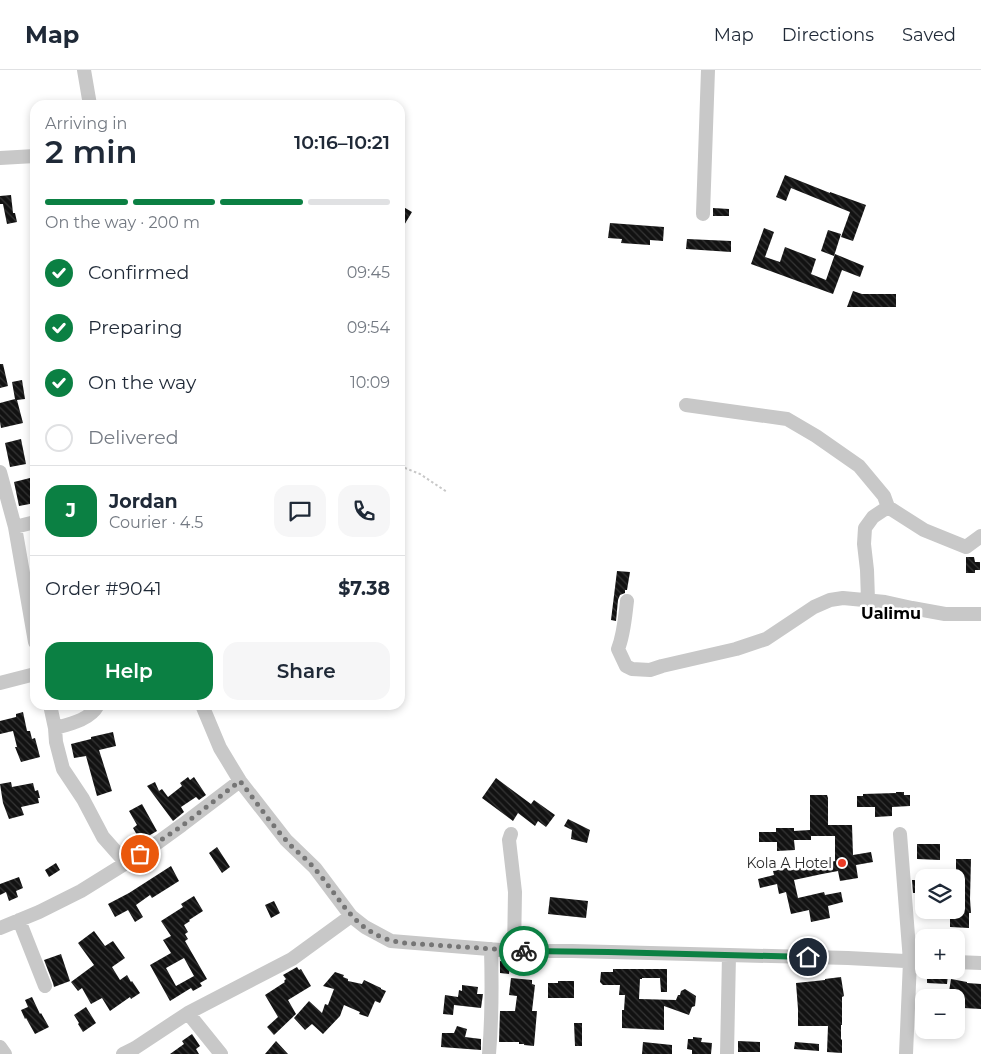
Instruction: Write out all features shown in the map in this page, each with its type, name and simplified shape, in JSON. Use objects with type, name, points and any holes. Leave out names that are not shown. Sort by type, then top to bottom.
[{"type":"street","points":[[84,70],[89,100]]},
{"type":"street","points":[[703,214],[708,70]]},
{"type":"street","points":[[0,158],[30,156]]},
{"type":"street","points":[[686,404],[787,419],[816,436],[859,466],[884,496],[888,507],[924,530],[966,547],[981,536]]},
{"type":"street","points":[[0,472],[15,527],[30,613]]},
{"type":"street","points":[[868,600],[864,544],[865,528],[874,517],[888,507]]},
{"type":"street","points":[[15,527],[30,523]]},
{"type":"street","points":[[627,601],[618,649],[626,666],[632,670],[650,670],[736,649],[766,639],[814,607],[830,600],[842,598],[885,602],[945,614],[981,614]]},
{"type":"street","points":[[0,683],[30,675]]},
{"type":"street","points":[[51,710],[56,742],[63,769],[83,799],[103,837],[126,863]]},
{"type":"street","points":[[55,728],[82,720],[94,710]]},
{"type":"street","points":[[204,710],[220,748],[240,781],[286,840],[315,868],[351,916],[365,928],[391,941],[514,951],[848,958],[915,962]]},
{"type":"street","points":[[0,928],[39,912],[81,891],[182,826],[240,781]]},
{"type":"street","points":[[511,834],[509,840],[515,892],[514,951]]},
{"type":"street","points":[[900,834],[915,947]]},
{"type":"street","points":[[122,1054],[135,1048],[188,1013],[292,959],[351,916]]},
{"type":"street","points":[[19,920],[45,986]]},
{"type":"street","points":[[489,1054],[492,998],[491,949]]},
{"type":"street","points":[[727,1054],[730,955]]},
{"type":"street","points":[[965,962],[981,963]]},
{"type":"street","points":[[906,1054],[915,979]]},
{"type":"street","points":[[188,1013],[220,1054]]},
{"type":"street","points":[[0,1047],[5,1054]]},
{"type":"path","points":[[405,468],[420,474],[447,492]]},
{"type":"building","points":[[785,175],[866,205],[853,241],[841,237],[850,212],[791,188],[786,201],[776,197]]},
{"type":"building","points":[[11,195],[13,213],[15,213],[17,222],[7,224],[3,204],[0,204],[0,196]]},
{"type":"building","points":[[405,208],[412,212],[405,224]]},
{"type":"building","points":[[713,208],[729,209],[729,216],[713,216]]},
{"type":"building","points":[[610,223],[664,227],[663,241],[650,240],[650,245],[621,243],[622,239],[608,238]]},
{"type":"building","points":[[764,228],[774,232],[765,257],[780,262],[785,247],[816,259],[811,274],[826,280],[835,254],[864,266],[860,277],[842,270],[833,294],[751,264]]},
{"type":"building","points":[[828,230],[841,234],[834,256],[821,251]]},
{"type":"building","points":[[687,239],[731,241],[731,252],[686,249]]},
{"type":"building","points":[[853,291],[862,294],[896,294],[896,307],[847,307]]},
{"type":"building","points":[[0,364],[3,364],[8,386],[0,388]]},
{"type":"building","points":[[22,380],[25,399],[17,400],[23,423],[1,428],[0,403],[15,399],[12,382]]},
{"type":"building","points":[[21,439],[26,464],[10,467],[5,443]]},
{"type":"building","points":[[30,478],[30,504],[19,506],[14,482]]},
{"type":"building","points":[[966,557],[974,557],[975,562],[980,562],[980,570],[975,570],[975,573],[966,573]]},
{"type":"building","points":[[617,571],[630,572],[627,590],[620,595],[618,600],[616,621],[611,620]]},
{"type":"building","points":[[23,712],[27,731],[30,731],[32,739],[35,738],[40,757],[21,762],[15,747],[17,747],[13,731],[0,734],[0,721],[16,717],[16,714]]},
{"type":"building","points":[[113,732],[116,746],[99,750],[112,791],[97,796],[86,756],[74,758],[71,744]]},
{"type":"building","points":[[188,777],[190,780],[194,777],[206,795],[199,800],[196,797],[181,807],[184,812],[173,821],[147,786],[155,782],[159,791],[162,789],[168,797],[182,786],[180,783]]},
{"type":"building","points":[[496,778],[531,804],[534,800],[555,815],[546,827],[538,821],[535,826],[518,813],[513,821],[482,798]]},
{"type":"building","points":[[11,782],[12,787],[33,783],[35,791],[38,790],[40,798],[38,798],[39,803],[21,807],[24,815],[9,819],[3,803],[0,784]]},
{"type":"building","points":[[904,792],[904,795],[910,795],[910,806],[892,807],[892,816],[875,817],[875,807],[857,807],[857,796]]},
{"type":"building","points":[[810,795],[827,795],[828,825],[852,825],[853,855],[871,852],[873,862],[856,865],[858,878],[840,881],[838,871],[794,880],[798,898],[824,892],[825,895],[841,892],[843,902],[828,906],[830,918],[811,922],[809,910],[791,914],[786,892],[779,894],[777,884],[760,888],[758,879],[774,875],[773,871],[791,867],[792,870],[835,861],[835,836],[811,836],[811,840],[794,840],[795,850],[777,851],[777,842],[759,842],[759,832],[776,832],[776,828],[794,828],[794,831],[810,830]]},
{"type":"building","points":[[142,804],[157,831],[145,838],[142,833],[137,835],[133,828],[137,825],[129,811]]},
{"type":"building","points":[[568,819],[590,830],[587,843],[571,839],[572,830],[564,826]]},
{"type":"building","points":[[917,844],[940,844],[940,860],[917,859]]},
{"type":"building","points":[[217,847],[230,867],[222,873],[209,853]]},
{"type":"building","points":[[956,859],[971,859],[971,913],[969,913],[969,928],[950,927],[950,919],[965,919],[965,869],[956,869]]},
{"type":"building","points":[[56,863],[60,870],[49,877],[45,870]]},
{"type":"building","points":[[171,866],[179,881],[152,898],[150,895],[136,905],[143,917],[135,922],[128,910],[115,917],[108,904]]},
{"type":"building","points":[[19,877],[23,888],[16,891],[18,897],[9,901],[6,892],[0,895],[0,884]]},
{"type":"building","points":[[912,880],[915,880],[915,893],[913,893]]},
{"type":"building","points":[[194,896],[203,911],[184,925],[188,932],[185,934],[188,939],[185,941],[207,979],[200,983],[202,986],[193,991],[191,988],[170,1001],[150,965],[171,953],[163,940],[171,936],[161,921],[183,907],[181,904]],"holes":[[[184,958],[194,976],[176,986],[166,968]]]},
{"type":"building","points":[[550,897],[588,901],[586,918],[548,914]]},
{"type":"building","points":[[274,901],[280,913],[271,918],[265,905]]},
{"type":"building","points":[[94,931],[105,946],[113,941],[125,958],[112,967],[120,980],[127,975],[140,993],[131,999],[130,997],[110,1011],[102,998],[91,1004],[82,988],[78,991],[71,982],[94,965],[78,943]]},
{"type":"building","points":[[61,954],[70,981],[54,987],[44,960]]},
{"type":"building","points":[[500,961],[510,962],[509,974],[500,973]]},
{"type":"building","points":[[297,967],[299,970],[301,969],[311,986],[288,1000],[296,1014],[274,1035],[267,1027],[278,1017],[265,995],[285,982],[286,979],[283,975]]},
{"type":"building","points":[[613,969],[667,969],[667,992],[661,992],[660,978],[642,978],[640,979],[639,999],[676,1000],[681,991],[685,989],[696,996],[695,1006],[692,1007],[689,1015],[664,1006],[664,1030],[622,1028],[622,1010],[624,1010],[625,995],[619,995],[620,985],[603,985],[600,982],[601,972],[613,972]]},
{"type":"building","points":[[335,972],[344,975],[343,977],[348,979],[348,981],[362,984],[364,980],[386,991],[380,1003],[375,1001],[368,1017],[344,1005],[340,1016],[323,1034],[312,1024],[305,1030],[294,1018],[309,1001],[322,1013],[325,1004],[328,1005],[334,989],[323,986]]},
{"type":"building","points":[[841,977],[844,996],[842,997],[841,1025],[842,1053],[827,1052],[828,1026],[798,1026],[796,983]]},
{"type":"building","points":[[511,978],[532,980],[532,984],[535,985],[532,1011],[537,1011],[534,1046],[519,1044],[519,1042],[499,1042],[500,1011],[515,1011],[517,996],[509,995]]},
{"type":"building","points":[[927,979],[948,979],[947,984],[927,983]]},
{"type":"building","points":[[951,979],[981,984],[981,1009],[965,1008],[965,989],[949,989]]},
{"type":"building","points":[[558,981],[574,981],[574,998],[548,998],[548,983],[558,983]]},
{"type":"building","points":[[462,985],[478,987],[477,994],[483,994],[481,1008],[454,1005],[453,1015],[443,1014],[445,995],[458,997],[459,990],[462,991]]},
{"type":"building","points":[[32,997],[49,1027],[35,1034],[21,1010],[28,1007],[25,1000]]},
{"type":"building","points":[[86,1007],[96,1023],[83,1032],[74,1015]]},
{"type":"building","points":[[574,1023],[582,1023],[582,1046],[575,1046]]},
{"type":"building","points":[[457,1026],[467,1029],[465,1037],[481,1039],[481,1050],[441,1047],[442,1033],[454,1033]]},
{"type":"building","points":[[192,1034],[200,1046],[196,1049],[199,1054],[170,1054],[184,1044],[182,1041]]},
{"type":"building","points":[[693,1037],[702,1038],[701,1042],[712,1043],[711,1054],[692,1054],[692,1050],[687,1049],[688,1039],[693,1039]]},
{"type":"building","points":[[276,1041],[288,1054],[265,1054]]},
{"type":"building","points":[[738,1041],[760,1042],[760,1052],[738,1052]]},
{"type":"building","points":[[643,1042],[672,1045],[672,1054],[642,1054]]},
{"type":"building","points":[[795,1042],[819,1044],[819,1051],[794,1049]]},
{"type":"way so far","points":[[140,854],[182,826],[240,781],[286,840],[315,868],[351,916],[374,933],[391,941],[404,943],[524,951]]},
{"type":"place","name":"Kola A Hotel","points":[[842,863]]},
{"type":"district","name":"Ualimu","points":[[891,613]]},
{"type":"route","points":[[524,951],[808,957]]}]
